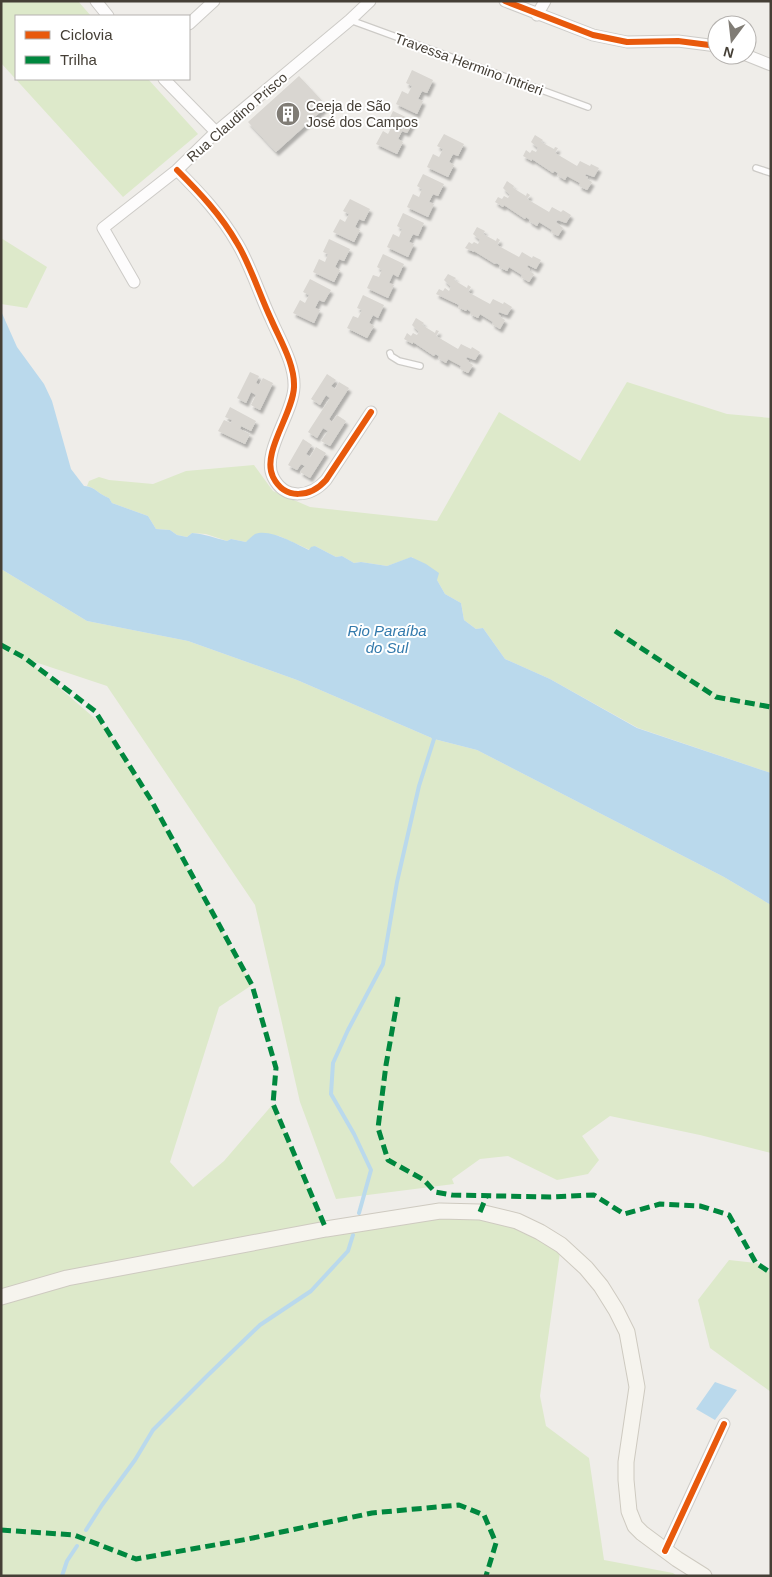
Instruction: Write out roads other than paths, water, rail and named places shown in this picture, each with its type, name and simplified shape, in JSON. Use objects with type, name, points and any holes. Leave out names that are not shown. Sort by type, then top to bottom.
[{"type":"main road","points":[[1,1298],[67,1278],[326,1229],[440,1211],[480,1212],[517,1221],[561,1245],[586,1268],[616,1310],[627,1332],[637,1387],[626,1462],[629,1511],[636,1526],[642,1533],[665,1551],[704,1576]]},
{"type":"street","points":[[96,1],[107,15]]},
{"type":"street","points":[[190,23],[214,1]]},
{"type":"street","name":"Rua Claudino Prisco","points":[[134,282],[104,228],[177,170],[216,132],[350,20],[370,1]]},
{"type":"street","points":[[505,1],[537,15],[593,35],[627,42],[678,41],[707,45]]},
{"type":"street","points":[[537,15],[545,1]]},
{"type":"street","points":[[757,59],[771,65]]},
{"type":"street","points":[[165,80],[216,132]]},
{"type":"street","points":[[177,170],[208,201],[238,244],[293,372],[294,388],[290,406],[270,464],[272,476],[278,486],[287,492],[297,494],[308,494],[319,488],[371,412]]},
{"type":"street","points":[[665,1551],[724,1424]]},
{"type":"lane","name":"Travessa Hermino Intrieri","points":[[350,20],[588,107]]},
{"type":"lane","points":[[756,168],[771,173]]},
{"type":"lane","points":[[390,353],[391,356],[399,361],[420,366]]},
{"type":"water","name":"Rio Paraíba do Sul","points":[[1,311],[17,347],[44,384],[52,401],[71,469],[84,486],[91,487],[109,498],[112,503],[148,516],[156,529],[170,530],[177,535],[187,537],[192,533],[227,541],[231,539],[246,542],[255,534],[268,533],[309,550],[315,546],[336,557],[342,556],[354,563],[361,562],[387,566],[411,557],[439,573],[437,580],[445,594],[461,603],[464,620],[476,629],[483,628],[505,659],[550,679],[637,728],[771,773],[771,905],[724,877],[477,750],[434,739],[297,680],[188,641],[87,621],[1,569]]},
{"type":"water","points":[[715,1382],[737,1390],[715,1420],[696,1409]]},
{"type":"waterway","points":[[359,1213],[371,1170],[354,1134],[331,1094],[333,1063],[383,964],[397,882],[419,786],[434,739],[433,735]]},
{"type":"waterway","points":[[86,1530],[135,1460],[153,1430],[260,1325],[311,1291],[348,1251],[353,1235]]},
{"type":"waterway","points":[[62,1576],[67,1561],[77,1546]]},
{"type":"place","name":"Ceeja de São José dos Campos","points":[[288,114]]}]
